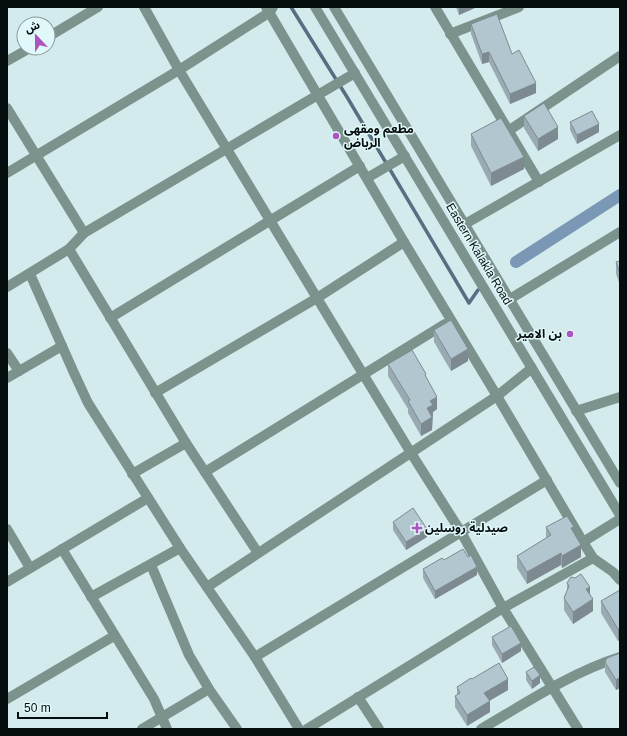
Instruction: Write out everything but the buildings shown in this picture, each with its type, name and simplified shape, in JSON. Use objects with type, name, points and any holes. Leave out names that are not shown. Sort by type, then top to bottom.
[{"type":"street","points":[[56,32],[98,7]]},
{"type":"street","points":[[144,7],[179,70],[411,453],[461,532],[503,608],[578,729]]},
{"type":"street","name":"Eastern Kalakla Road","points":[[315,7],[620,515]]},
{"type":"street","name":"Eastern Kalakla Road","points":[[334,7],[620,483]]},
{"type":"street","points":[[435,7],[539,182]]},
{"type":"street","points":[[450,34],[520,7]]},
{"type":"street","points":[[7,173],[179,70],[270,9],[404,242],[583,542],[594,558],[618,574]]},
{"type":"street","points":[[7,62],[17,56]]},
{"type":"street","points":[[508,130],[620,56]]},
{"type":"street","points":[[7,287],[69,249],[84,233],[354,72]]},
{"type":"street","points":[[7,108],[84,233]]},
{"type":"street","points":[[464,224],[620,135]]},
{"type":"street","points":[[367,178],[405,156]]},
{"type":"street","points":[[110,318],[360,166]]},
{"type":"street","points":[[510,300],[620,232]]},
{"type":"street","points":[[155,393],[317,298],[404,242]]},
{"type":"street","points":[[69,249],[186,443],[258,553]]},
{"type":"street","points":[[30,274],[88,403],[180,548],[255,657],[299,729]]},
{"type":"street","points":[[205,472],[450,320]]},
{"type":"street","points":[[7,378],[62,346]]},
{"type":"street","points":[[7,353],[19,371]]},
{"type":"street","points":[[207,588],[497,396],[532,368]]},
{"type":"street","points":[[576,411],[620,397]]},
{"type":"street","points":[[132,474],[186,443]]},
{"type":"street","points":[[255,657],[547,480]]},
{"type":"street","points":[[7,582],[148,498]]},
{"type":"street","points":[[583,542],[620,519]]},
{"type":"street","points":[[7,529],[30,568]]},
{"type":"street","points":[[91,597],[180,548]]},
{"type":"street","points":[[62,549],[154,699],[167,729]]},
{"type":"street","points":[[307,729],[324,725],[358,697],[503,608],[594,558]]},
{"type":"street","points":[[150,565],[189,655],[209,689],[238,729]]},
{"type":"street","points":[[7,699],[114,636]]},
{"type":"street","points":[[481,729],[552,687],[604,662],[620,657]]},
{"type":"street","points":[[142,729],[209,689]]},
{"type":"street","points":[[358,697],[379,729]]},
{"type":"waterway","points":[[291,7],[347,97],[469,303],[478,290]]},
{"type":"waterway","points":[[516,262],[620,195]]},
{"type":"place","name":"مطعم ومقهى الرباض","points":[[336,136]]},
{"type":"place","name":"بن الامير","points":[[570,334]]},
{"type":"place","name":"صيدلية روسلين","points":[[417,528]]}]
